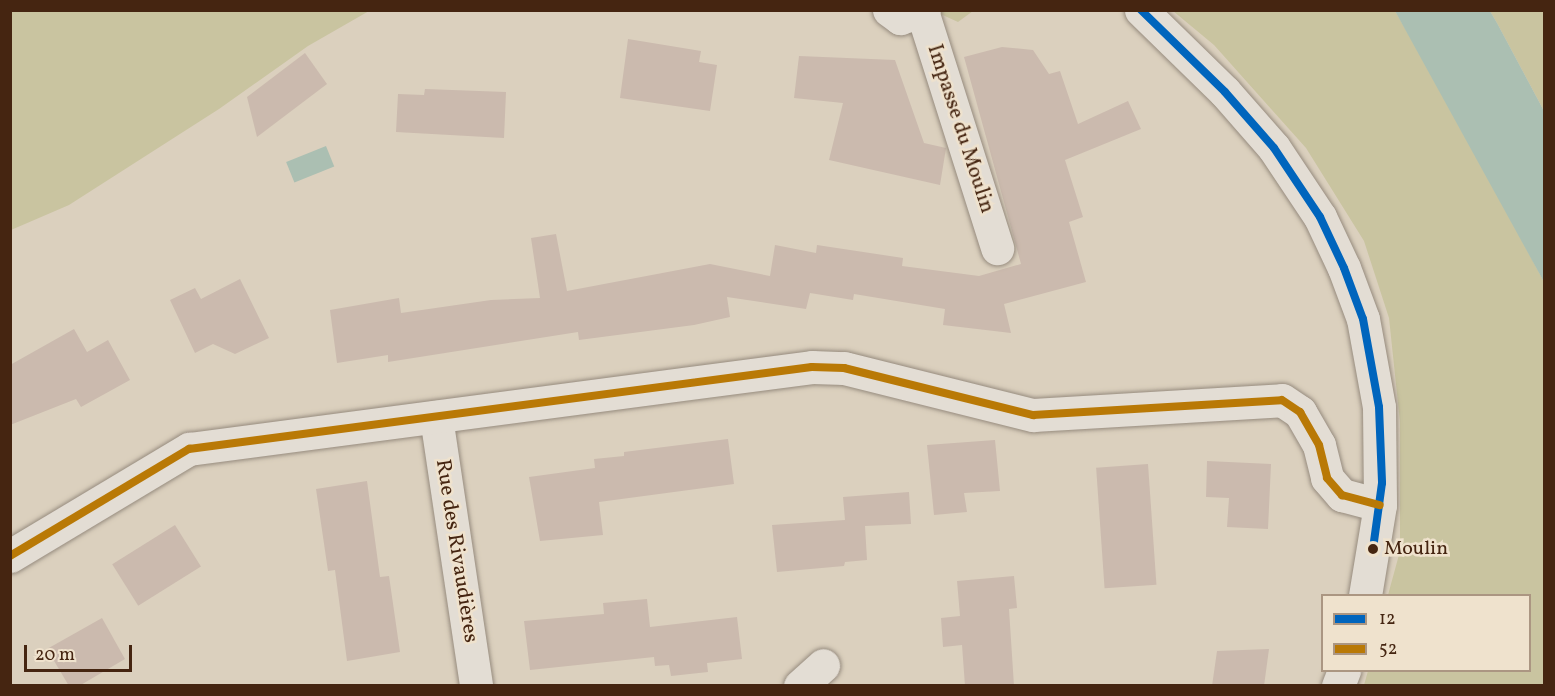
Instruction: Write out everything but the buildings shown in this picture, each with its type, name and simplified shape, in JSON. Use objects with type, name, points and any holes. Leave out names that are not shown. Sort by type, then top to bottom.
[{"type":"street","name":"Impasse du Moulin","points":[[890,10],[900,18],[923,11],[997,248]]},
{"type":"street","points":[[1141,10],[1225,92],[1274,148],[1320,217],[1363,319],[1373,361],[1379,407],[1380,505],[1365,594]]},
{"type":"street","points":[[10,556],[189,449],[812,367],[844,368],[1034,414],[1282,400],[1300,412],[1319,445],[1327,478],[1342,495],[1380,505]]},
{"type":"street","name":"Rue des Rivaudières","points":[[435,417],[476,686]]},
{"type":"shaded area","points":[[11,10],[369,11],[308,46],[219,109],[69,205],[11,230]]},
{"type":"shaded area","points":[[934,11],[973,11],[958,22]]},
{"type":"shaded area","points":[[1173,11],[1395,11],[1457,118],[1544,282],[1544,685],[1364,685],[1368,672],[1531,672],[1531,594],[1388,594],[1400,551],[1400,422],[1389,318],[1364,241],[1306,148],[1214,45]]},
{"type":"shaded area","points":[[1395,11],[1490,11],[1497,23],[1544,111],[1544,282]]},
{"type":"shaded area","points":[[1490,11],[1544,11],[1544,111],[1497,23]]},
{"type":"shaded area","points":[[326,146],[334,166],[294,183],[286,162]]},
{"type":"transit line","name":"12","points":[[1141,10],[1225,92],[1274,148],[1320,217],[1344,268],[1363,319],[1379,407],[1382,483],[1373,549]]},
{"type":"transit line","name":"52","points":[[10,556],[189,449],[812,367],[844,368],[1033,415],[1282,400],[1300,412],[1319,445],[1327,478],[1342,495],[1380,505]]},
{"type":"place","name":"Moulin","points":[[1373,549]]}]
